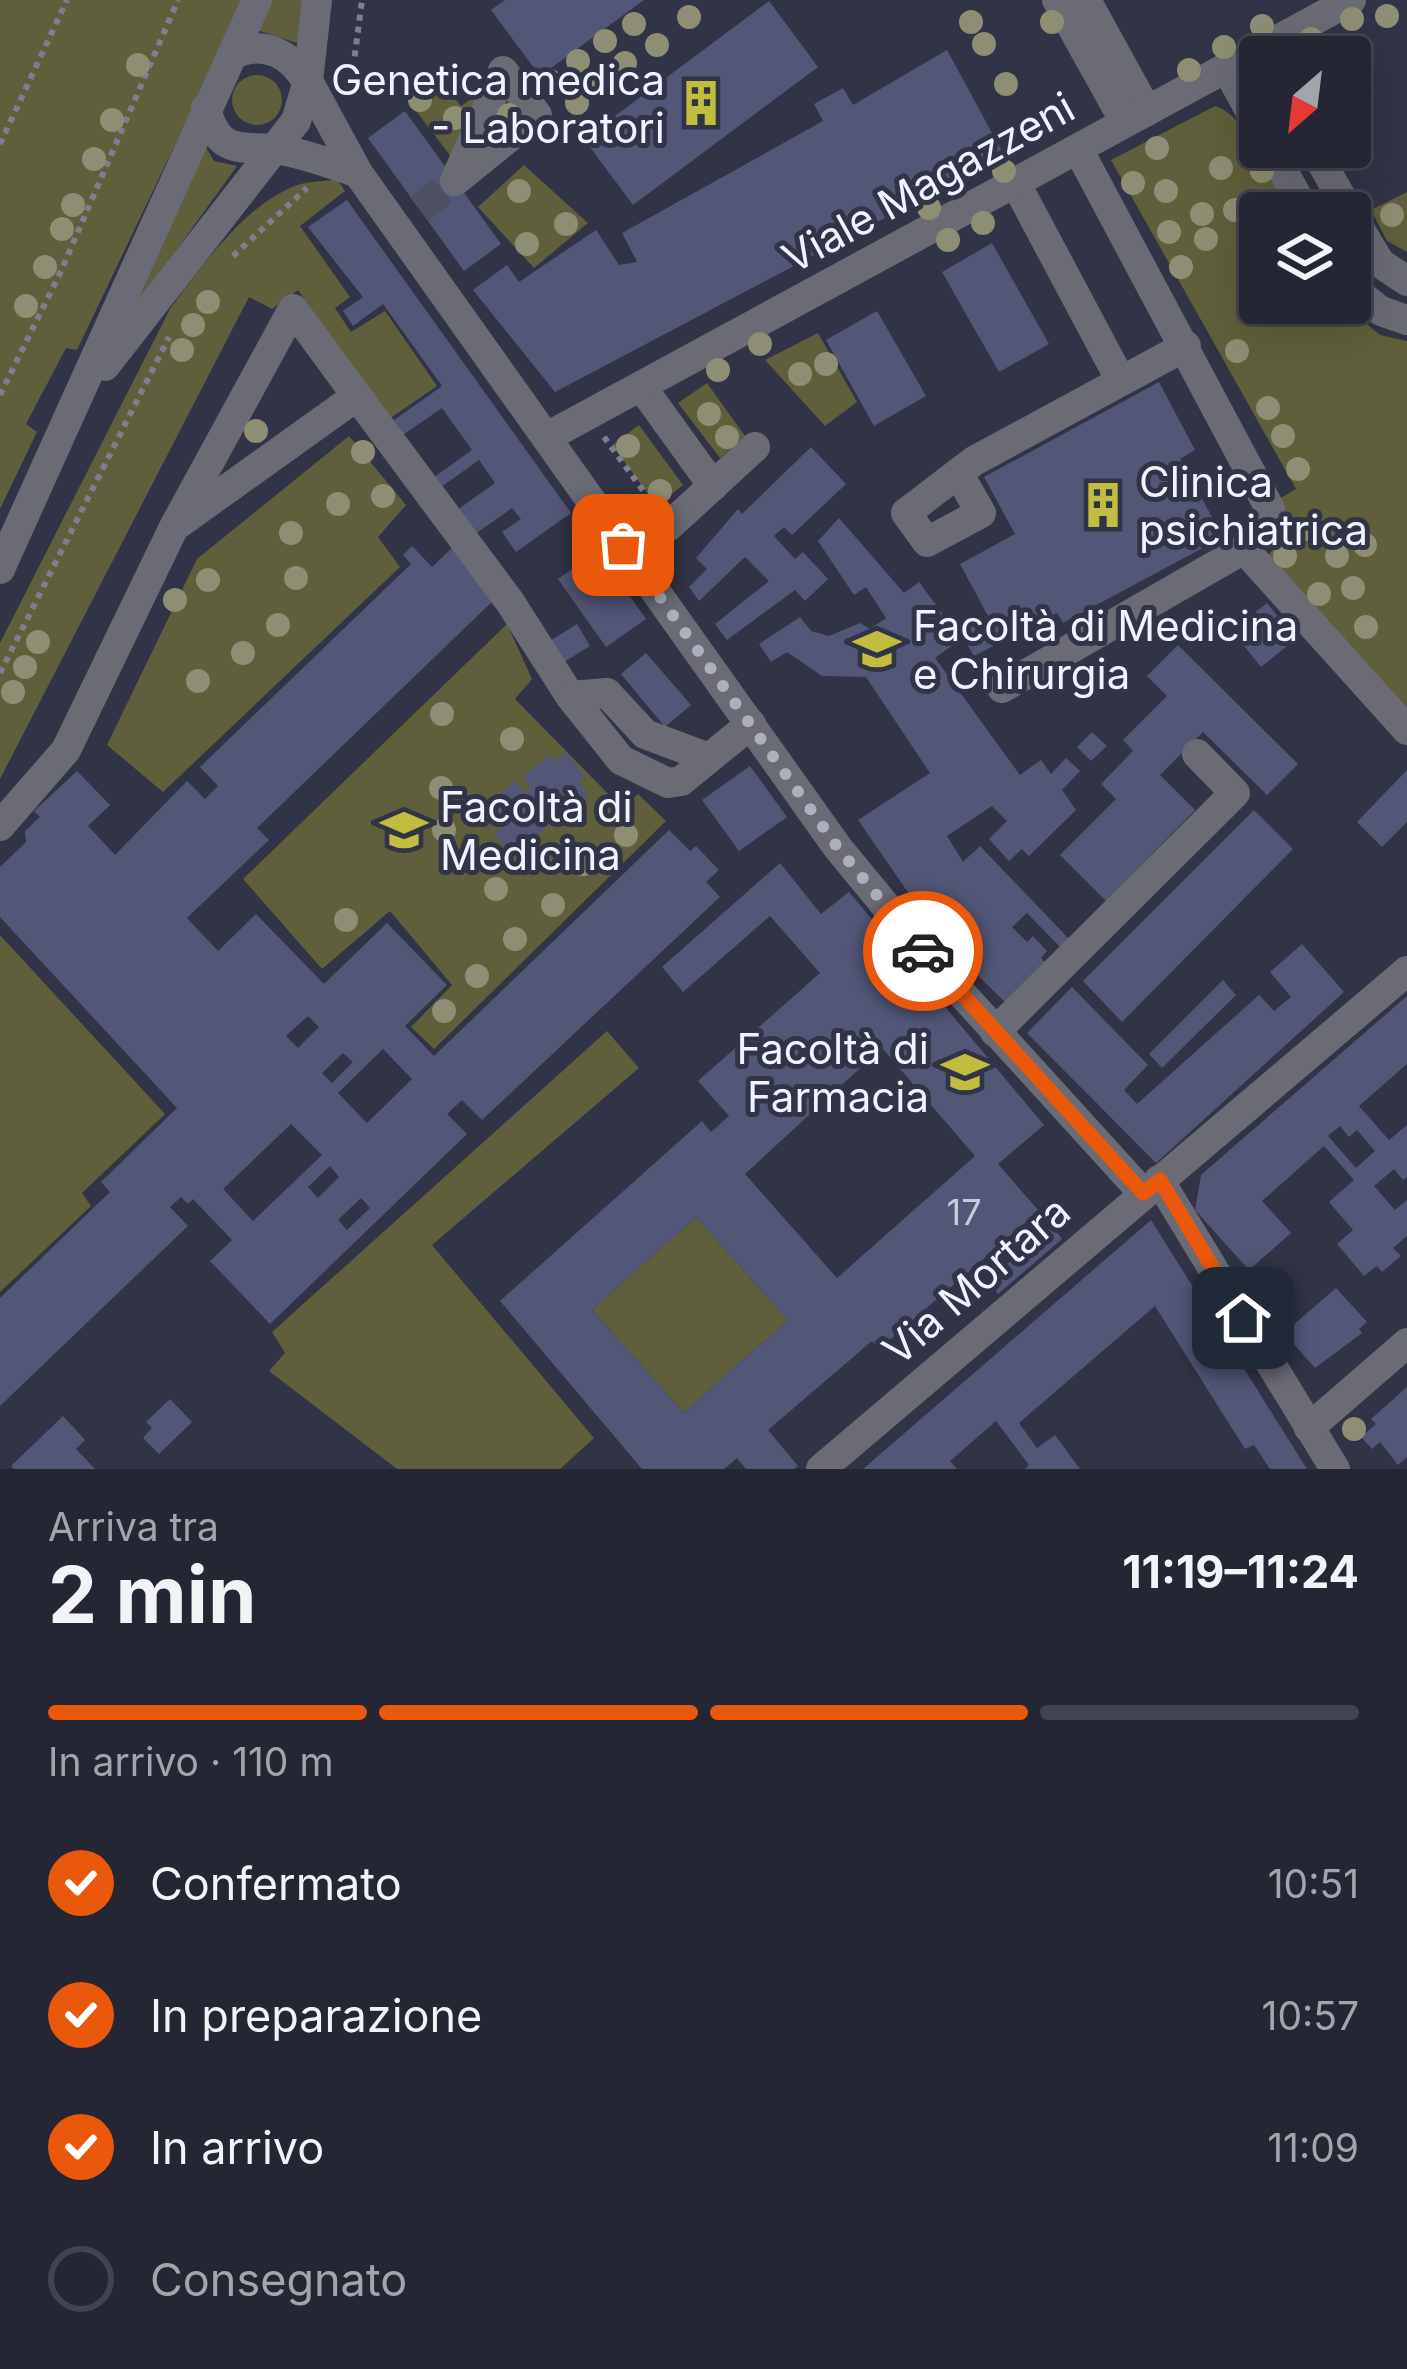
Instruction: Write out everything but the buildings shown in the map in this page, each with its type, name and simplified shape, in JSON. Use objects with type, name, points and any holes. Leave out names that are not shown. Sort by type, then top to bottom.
[{"type":"street","points":[[0,569],[257,0]]},
{"type":"street","points":[[79,399],[296,121],[308,82],[317,0]]},
{"type":"street","points":[[1057,0],[1136,117]]},
{"type":"street","points":[[1086,0],[1136,117]]},
{"type":"street","name":"Viale Magazzeni","points":[[1291,36],[1351,0]]},
{"type":"street","points":[[232,55],[273,50],[289,58],[308,82],[328,147],[408,218],[547,437],[879,900],[1049,1090],[1151,1187],[1335,1469]]},
{"type":"street","name":"Viale Magazzeni","points":[[547,437],[1239,62]]},
{"type":"street","points":[[1226,67],[1239,91]]},
{"type":"street","points":[[206,108],[212,128],[234,147],[250,152],[328,147]]},
{"type":"street","points":[[1002,688],[1244,549],[1267,526],[1270,509],[1078,149]]},
{"type":"street","points":[[1015,182],[1121,381]]},
{"type":"street","points":[[1371,248],[1380,263],[1407,281]]},
{"type":"street","points":[[1371,303],[1407,320]]},
{"type":"street","points":[[0,826],[66,750],[174,527],[293,309],[510,602],[570,695],[607,693],[645,734],[709,758],[751,724]]},
{"type":"street","points":[[958,473],[1186,346]]},
{"type":"street","points":[[641,386],[713,486]]},
{"type":"street","points":[[174,527],[357,395]]},
{"type":"street","points":[[669,526],[755,447]]},
{"type":"street","points":[[209,463],[230,487]]},
{"type":"street","points":[[1244,549],[1407,730]]},
{"type":"street","points":[[995,1031],[1235,793],[1197,754]]},
{"type":"street","name":"Via Mortara","points":[[821,1469],[1407,970]]},
{"type":"street","points":[[1309,1428],[1407,1343]]},
{"type":"path","points":[[0,395],[61,272],[178,0]]},
{"type":"path","points":[[228,262],[318,179],[328,147],[349,108],[362,0]]},
{"type":"path","points":[[0,144],[65,4]]},
{"type":"path","points":[[0,674],[173,330]]},
{"type":"path","points":[[587,415],[669,526]]},
{"type":"shaded area","points":[[0,0],[244,0],[77,350],[66,348],[26,424],[37,432],[0,509]]},
{"type":"shaded area","points":[[271,0],[305,0],[297,43],[257,30]]},
{"type":"shaded area","points":[[257,75],[274,83],[282,100],[274,117],[257,125],[240,117],[232,100],[240,83]]},
{"type":"shaded area","points":[[437,75],[461,106],[478,94],[452,158],[407,99]]},
{"type":"shaded area","points":[[1215,106],[1227,113],[1239,123],[1239,168],[1266,168],[1278,192],[1239,192],[1239,324],[1367,324],[1380,335],[1407,341],[1407,716],[1265,559],[1290,529],[1279,499],[1296,489],[1111,160]]},
{"type":"shaded area","points":[[204,144],[214,161],[237,166],[123,324]]},
{"type":"shaded area","points":[[524,165],[588,223],[534,268],[478,207]]},
{"type":"shaded area","points":[[337,179],[345,191],[300,226],[350,297],[335,308],[351,332],[385,311],[437,386],[389,419],[298,290],[272,309],[249,297],[0,779],[0,643],[170,309],[223,241],[255,210],[295,186]]},
{"type":"shaded area","points":[[1407,192],[1407,252],[1387,241],[1371,210]]},
{"type":"shaded area","points":[[818,333],[857,402],[825,426],[765,360]]},
{"type":"shaded area","points":[[707,383],[745,436],[720,458],[678,403]]},
{"type":"shaded area","points":[[639,425],[683,485],[657,506],[612,445]]},
{"type":"shaded area","points":[[349,436],[406,505],[378,537],[400,567],[163,792],[107,745],[197,559]]},
{"type":"shaded area","points":[[507,624],[532,679],[515,699],[622,808],[638,794],[666,821],[434,1049],[411,1027],[452,985],[390,911],[322,969],[243,879]]},
{"type":"shaded area","points":[[0,935],[165,1114],[82,1193],[91,1206],[0,1292]]},
{"type":"shaded area","points":[[607,1031],[639,1068],[432,1245],[594,1438],[560,1469],[397,1469],[269,1371],[285,1353],[272,1332]]},
{"type":"shaded area","points":[[696,1217],[788,1320],[684,1413],[592,1310]]},
{"type":"tunnel","points":[[419,209],[455,181]]},
{"type":"way so far","points":[[623,545],[838,848],[923,951]]},
{"type":"place","name":"Genetica medica - Laboratori","points":[[701,103]]},
{"type":"place","name":"Clinica psichiatrica","points":[[1103,505]]},
{"type":"place","name":"Facoltà di Medicina e Chirurgia","points":[[877,649]]},
{"type":"place","name":"Facoltà di Medicina","points":[[404,830]]},
{"type":"place","name":"Facoltà di Farmacia","points":[[965,1072]]},
{"type":"route","points":[[923,951],[1143,1193],[1160,1180],[1243,1318]]}]
